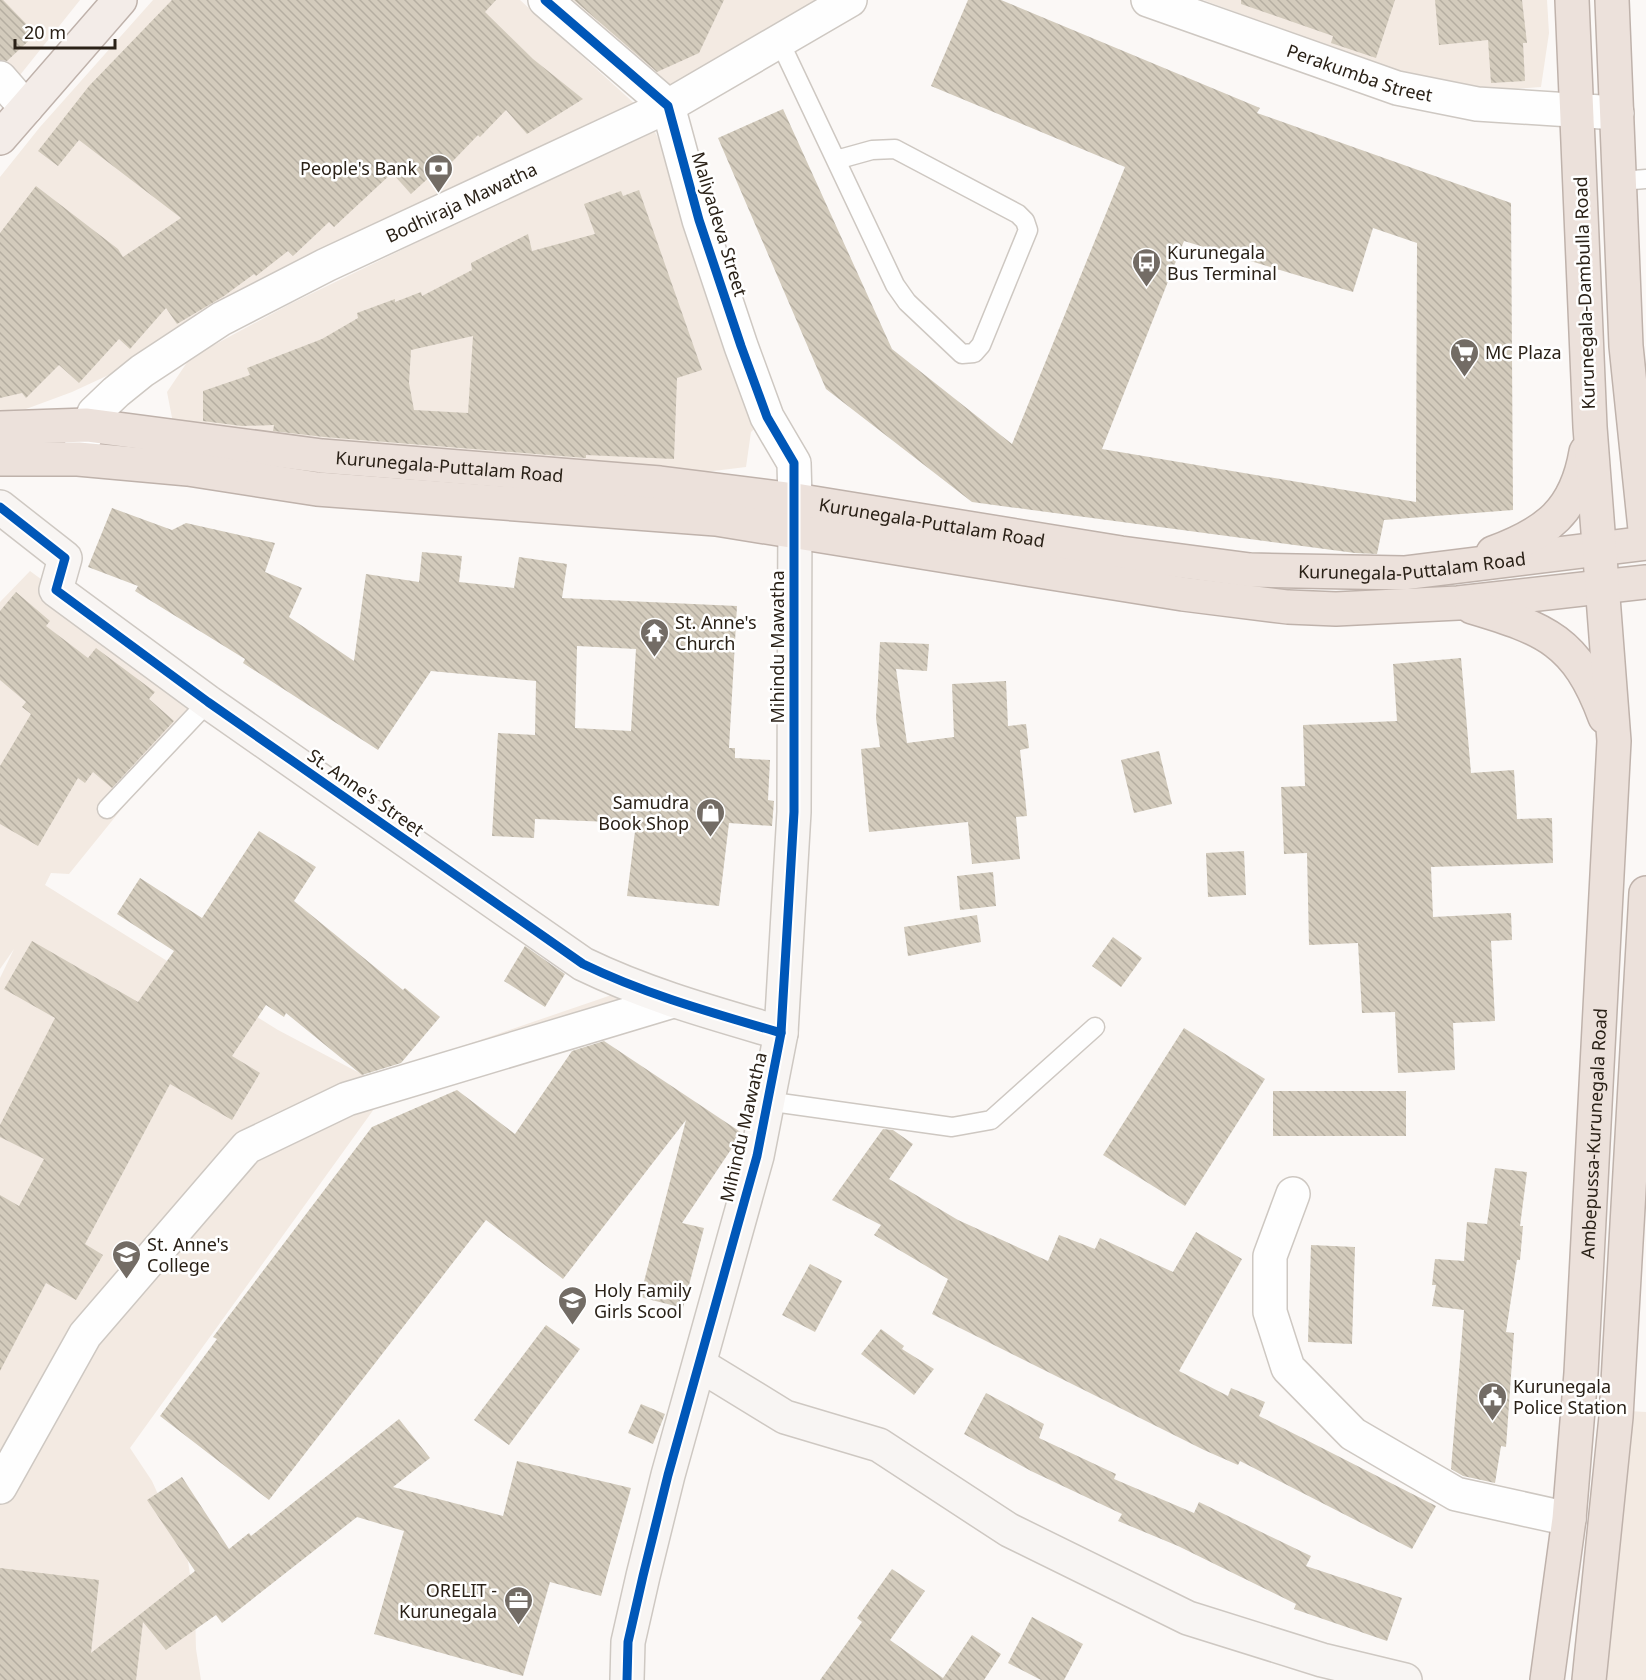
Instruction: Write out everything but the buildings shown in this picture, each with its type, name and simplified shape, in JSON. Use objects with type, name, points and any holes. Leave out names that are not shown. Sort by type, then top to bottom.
[{"type":"highway","name":"Kurunegala-Dambulla Road","points":[[1572,0],[1590,427],[1603,586]]},
{"type":"highway","points":[[1612,0],[1617,113],[1633,180],[1626,346],[1639,432],[1646,541]]},
{"type":"highway","name":"Kurunegala-Puttalam Road","points":[[0,428],[87,425],[322,456],[660,483],[794,516],[1242,602],[1336,609],[1458,603],[1646,582]]},
{"type":"highway","points":[[1449,569],[1511,546],[1556,520],[1570,503],[1578,483],[1590,427]]},
{"type":"highway","name":"Kurunegala-Puttalam Road","points":[[0,459],[78,459],[188,469],[317,489],[716,519],[794,516],[1250,570],[1404,573],[1601,550],[1646,541]]},
{"type":"highway","name":"Ambepussa-Kurunegala Road","points":[[1547,1680],[1569,1519],[1581,1373],[1596,1120],[1614,741],[1603,586]]},
{"type":"highway","points":[[1458,603],[1513,620],[1561,643],[1587,675],[1614,741]]},
{"type":"highway","points":[[1589,1680],[1616,1417],[1646,893]]},
{"type":"main road","points":[[0,138],[120,0]]},
{"type":"street","points":[[545,0],[668,106]]},
{"type":"street","name":"Bodhiraja Mawatha","points":[[87,425],[94,412],[142,371],[221,319],[326,265],[668,106],[850,0]]},
{"type":"street","name":"Perakumba Street","points":[[1148,0],[1397,88],[1477,104],[1617,113]]},
{"type":"street","points":[[0,78],[26,108]]},
{"type":"street","name":"Maliyadeva Street","points":[[668,106],[699,220],[741,346],[767,417],[794,463],[794,516]]},
{"type":"street","points":[[78,459],[87,425]]},
{"type":"street","name":"St. Anne's Street","points":[[0,507],[65,558],[56,590],[208,702],[583,964],[622,983],[673,1001],[781,1033]]},
{"type":"street","name":"Mihindu Mawatha","points":[[627,1680],[628,1642],[643,1576],[668,1474],[757,1156],[781,1033],[794,812],[794,516]]},
{"type":"street","points":[[0,1487],[85,1335],[248,1148],[348,1099],[673,1001]]},
{"type":"street","points":[[1293,1194],[1270,1256],[1270,1312],[1288,1368],[1353,1434],[1456,1494],[1569,1519]]},
{"type":"street","points":[[700,1365],[785,1417],[879,1445],[1009,1530],[1188,1618],[1322,1660],[1405,1680]]},
{"type":"lane","points":[[779,40],[895,285],[907,302],[962,354],[974,353],[981,345],[1028,230],[1025,221],[1018,214],[895,149],[872,150],[836,160]]},
{"type":"lane","points":[[107,809],[208,702]]},
{"type":"lane","points":[[766,1101],[952,1127],[991,1120],[1095,1027]]},
{"type":"shaded area","points":[[0,0],[80,0],[0,100]]},
{"type":"shaded area","points":[[153,0],[520,0],[635,104],[166,339],[113,373],[72,392],[26,409],[0,412],[0,177],[40,127]]},
{"type":"shaded area","points":[[554,0],[850,0],[663,95]]},
{"type":"shaded area","points":[[1203,0],[1547,0],[1549,33],[1541,87],[1485,91],[1415,78]]},
{"type":"shaded area","points":[[653,128],[699,220],[767,417],[751,432],[746,467],[697,473],[174,428],[167,392],[190,358],[290,304]]},
{"type":"shaded area","name":"St. Anne's College","points":[[30,571],[208,702],[69,874],[51,873],[45,885],[278,1030],[369,1078],[635,987],[674,1013],[374,1109],[130,1448],[152,1481],[188,1561],[201,1680],[0,1680],[0,978],[14,949],[0,969],[0,602]]},
{"type":"shaded area","points":[[1629,1411],[1646,1412],[1646,1680],[1606,1680]]},
{"type":"cycle path","points":[[545,0],[668,106],[699,220],[741,346],[767,417],[794,463],[794,812],[781,1033],[757,1156],[668,1475],[643,1576],[628,1642],[627,1680]]},
{"type":"cycle path","points":[[0,507],[65,558],[56,590],[208,702],[583,964],[656,994],[781,1033]]},
{"type":"place","name":"People's Bank","points":[[438,194]]},
{"type":"place","name":"Kurunegala Bus Terminal","points":[[1146,288]]},
{"type":"place","name":"MC Plaza","points":[[1464,378]]},
{"type":"place","name":"St. Anne's Church","points":[[654,658]]},
{"type":"place","name":"Samudra Book Shop","points":[[710,838]]},
{"type":"place","name":"St. Anne's College","points":[[126,1280]]},
{"type":"place","name":"Holy Family Girls Scool","points":[[573,1326]]},
{"type":"place","name":"Kurunegala Police Station","points":[[1492,1422]]},
{"type":"place","name":"ORELIT - Kurunegala","points":[[518,1626]]}]
